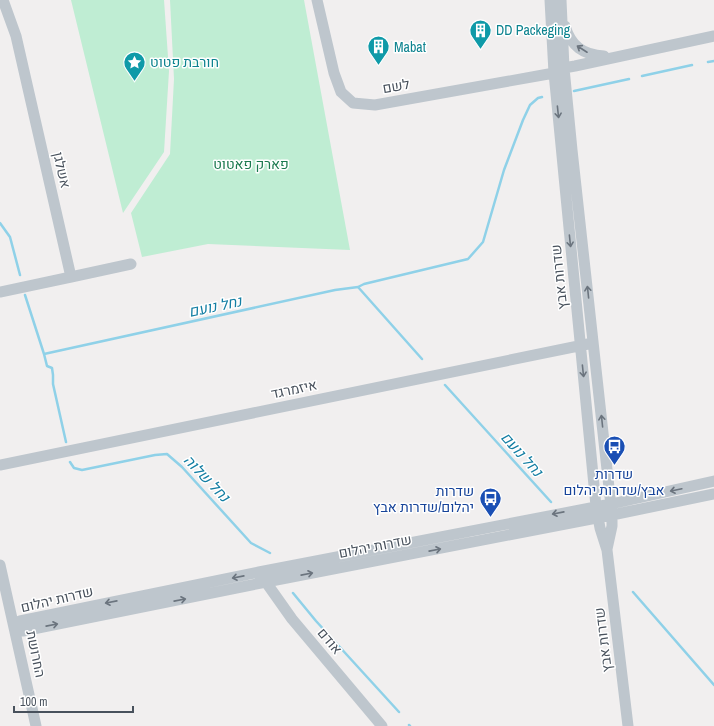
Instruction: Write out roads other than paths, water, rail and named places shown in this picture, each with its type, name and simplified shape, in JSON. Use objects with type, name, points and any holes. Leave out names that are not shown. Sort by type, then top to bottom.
[{"type":"street","name":"אשלגן","points":[[3,0],[16,36],[71,277]]},
{"type":"street","name":"לשם","points":[[317,0],[334,73],[341,92],[353,103],[375,105],[565,72],[714,43]]},
{"type":"street","name":"שדרות אבץ","points":[[550,0],[554,73],[596,506],[600,528],[607,550],[628,726]]},
{"type":"street","name":"שדרות אבץ","points":[[561,0],[565,72],[573,158],[612,515],[612,526],[607,550]]},
{"type":"street","points":[[561,12],[566,30],[572,42],[581,50],[592,55],[619,56]]},
{"type":"street","name":"לשם","points":[[565,72],[619,56],[714,36]]},
{"type":"street","points":[[0,292],[131,264]]},
{"type":"street","name":"איזמרגד","points":[[0,465],[593,343]]},
{"type":"street","name":"שדרות יהלום","points":[[714,481],[611,504],[259,572],[20,621],[14,627],[23,631],[714,494]]},
{"type":"street","name":"החרושת","points":[[0,566],[36,726]]},
{"type":"street","name":"אודם","points":[[259,572],[292,619],[382,726]]},
{"type":"waterway","points":[[708,62],[714,61]]},
{"type":"waterway","points":[[642,76],[692,65]]},
{"type":"waterway","points":[[574,91],[629,79]]},
{"type":"waterway","points":[[358,287],[364,284],[468,259],[483,242],[504,170],[523,120],[530,105],[538,98],[542,97]]},
{"type":"waterway","name":"נחל נועם","points":[[0,223],[10,237],[20,275]]},
{"type":"waterway","name":"נחל נועם","points":[[25,295],[44,354],[335,290],[358,287],[422,359]]},
{"type":"waterway","name":"נחל שלוה","points":[[44,354],[47,366],[52,368],[53,384],[66,442]]},
{"type":"waterway","name":"נחל נועם","points":[[445,385],[551,502]]},
{"type":"waterway","name":"נחל שלוה","points":[[70,462],[74,468],[82,470],[155,455],[167,454],[182,467],[251,543],[270,553]]},
{"type":"waterway","name":"נחל נועם","points":[[633,592],[714,685]]},
{"type":"waterway","name":"נחל שלוה","points":[[293,593],[316,621],[399,712]]},
{"type":"place","name":"DD Packeging","points":[[481,50]]},
{"type":"place","name":"Mabat","points":[[378,66]]},
{"type":"place","name":"חורבת פטוט","points":[[135,82]]},
{"type":"place","name":"שדרות אבץ/שדרות יהלום","points":[[614,466]]},
{"type":"place","name":"שדרות יהלום/שדרות אבץ","points":[[490,518]]},
{"type":"park label","name":"פארק פאטוט","points":[[251,164]]}]
